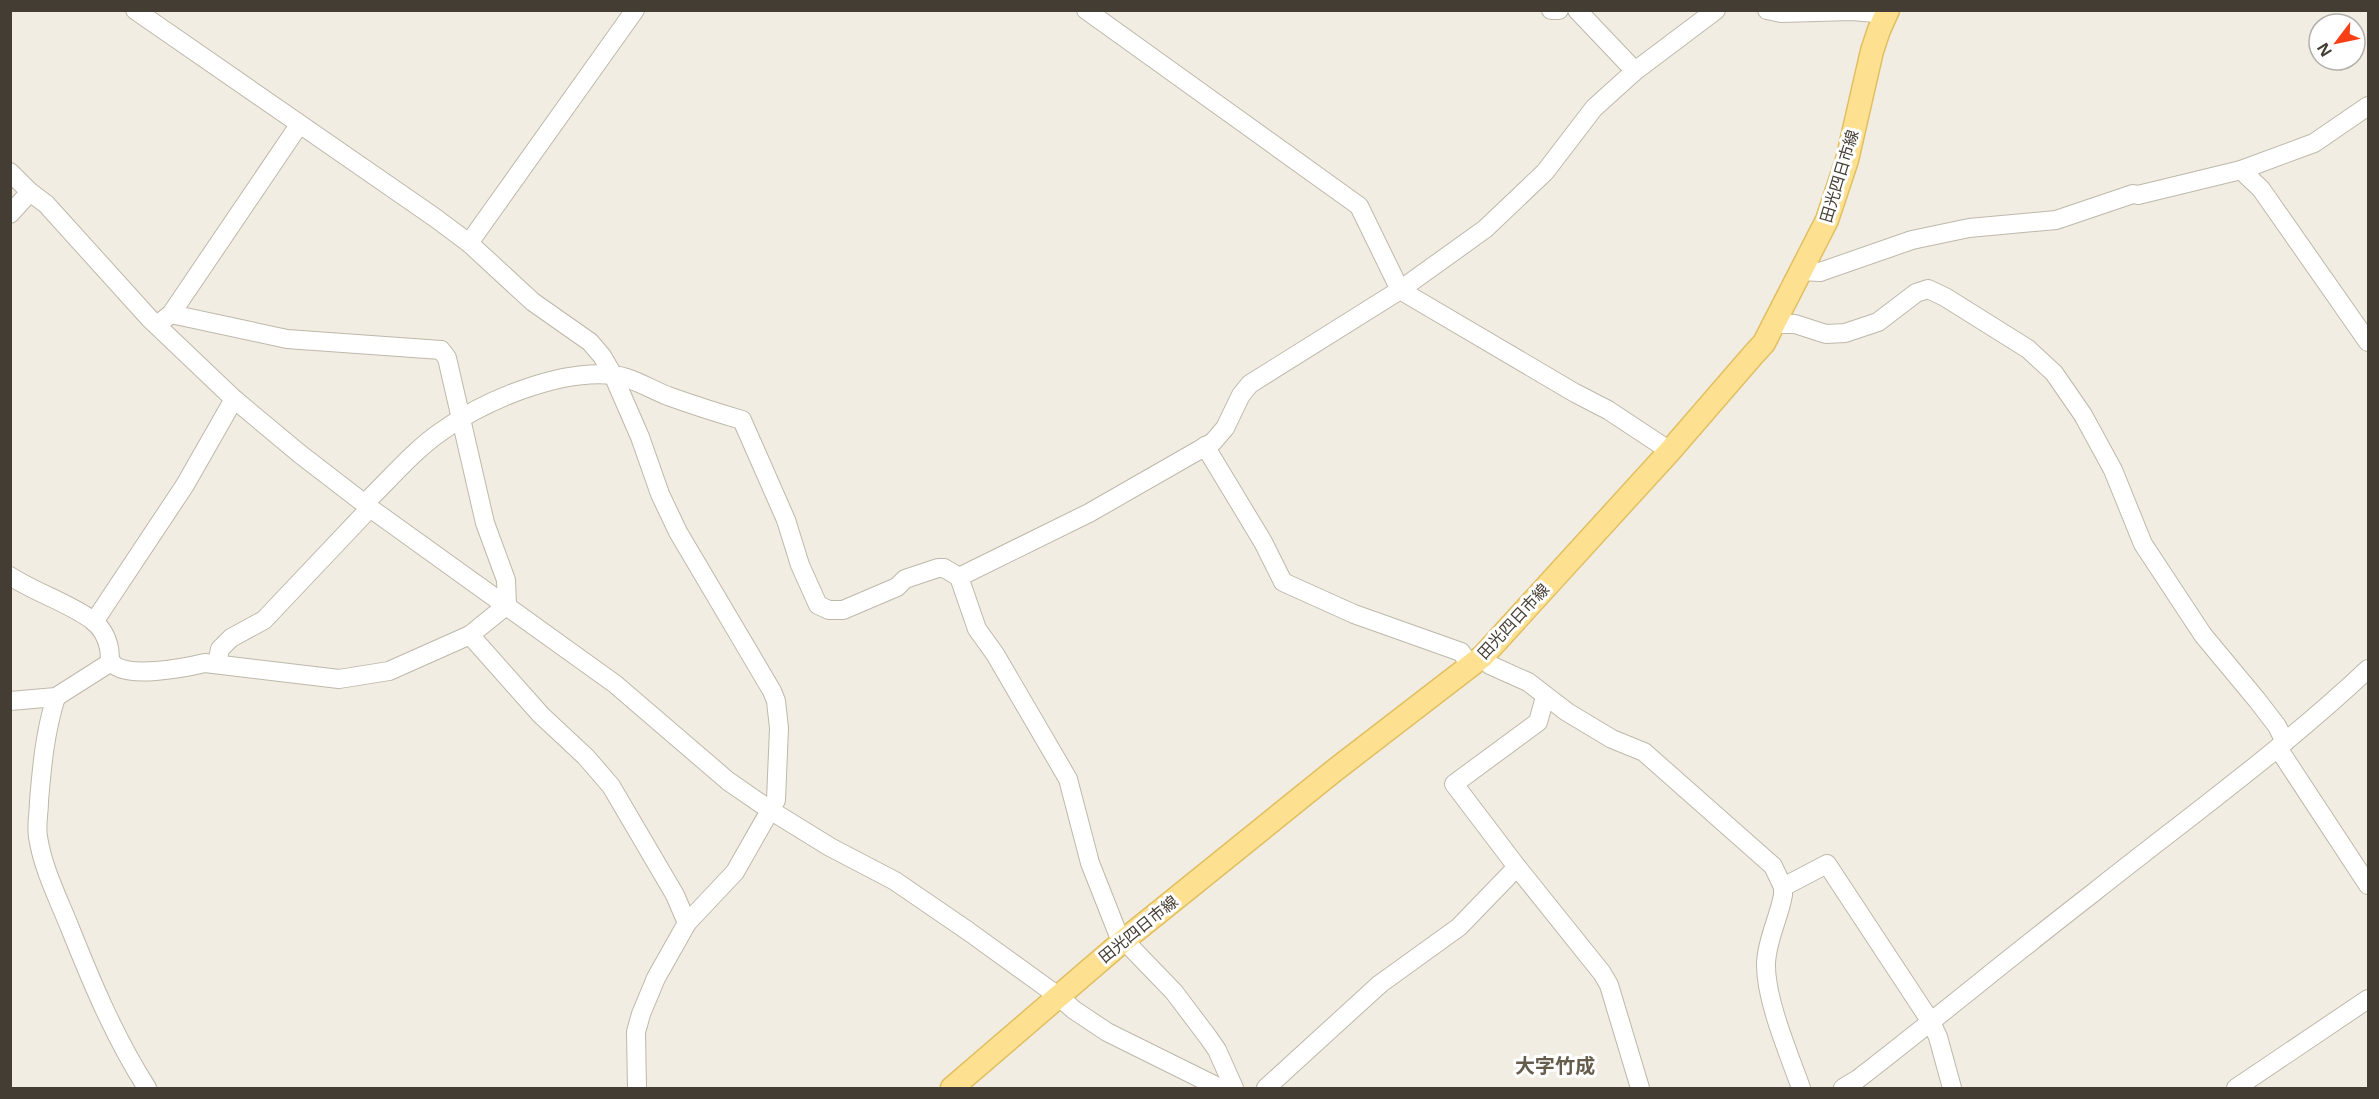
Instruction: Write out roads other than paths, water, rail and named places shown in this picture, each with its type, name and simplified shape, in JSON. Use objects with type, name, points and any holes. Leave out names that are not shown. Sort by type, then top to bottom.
[{"type":"main road","name":"田光四日市線","points":[[952,1089],[1123,941],[1476,660],[1670,451],[1759,349],[1827,220],[1847,160],[1872,51],[1887,12]]},
{"type":"street","points":[[135,10],[469,243],[533,302],[590,342],[602,356],[613,375],[640,437],[660,494],[678,532],[776,701],[779,728],[776,800],[735,872],[687,923],[669,951],[641,1014],[635,1045],[636,1089]]},
{"type":"street","points":[[469,243],[634,10]]},
{"type":"street","points":[[1086,10],[1359,206],[1400,290],[1608,410],[1670,451]]},
{"type":"street","points":[[1551,10],[1559,10]]},
{"type":"street","points":[[1577,10],[1635,71]]},
{"type":"street","points":[[958,577],[1089,513],[1205,446],[1225,428],[1245,389],[1250,384],[1400,290],[1485,229],[1545,172],[1594,108],[1635,71],[1716,10]]},
{"type":"street","points":[[1767,10],[1781,13],[1887,12]]},
{"type":"street","points":[[1800,271],[1820,272],[1912,240],[1969,228],[2056,220],[2133,194],[2138,195],[2241,170],[2314,143],[2368,106]]},
{"type":"street","points":[[164,319],[299,125]]},
{"type":"street","points":[[2241,170],[2261,189],[2368,342]]},
{"type":"street","points":[[10,172],[46,204],[150,319],[164,319],[287,339],[441,350],[447,358],[485,523],[506,580],[507,605]]},
{"type":"street","points":[[10,214],[30,192]]},
{"type":"street","points":[[1772,324],[1795,324],[1826,334],[1845,333],[1878,322],[1916,294],[1928,289],[1945,297],[2028,349],[2054,373],[2083,415],[2114,470],[2144,544],[2203,635],[2277,726],[2282,745],[2368,885]]},
{"type":"street","points":[[164,319],[234,399],[300,454],[623,690],[728,781],[830,847],[895,881],[1107,1032],[1220,1089]]},
{"type":"street","points":[[217,663],[220,649],[231,638],[264,620],[368,505],[434,437],[473,412],[522,390],[552,380],[587,375],[613,375],[629,378],[669,396],[742,420],[786,520],[800,565],[818,605],[829,610],[843,610],[897,587],[905,579],[938,568],[944,568],[958,577],[977,629],[995,654],[1068,779],[1090,863],[1118,934],[1174,992],[1208,1037],[1217,1050],[1234,1089]]},
{"type":"street","points":[[94,622],[185,485],[234,399]]},
{"type":"street","points":[[1205,446],[1263,542],[1283,582],[1354,614],[1461,652],[1528,682],[1566,712],[1612,739],[1634,746],[1656,761],[1729,829],[1762,854],[1773,866],[1783,887],[1782,904],[1768,946],[1766,964],[1771,999],[1801,1089]]},
{"type":"street","points":[[10,576],[56,598],[94,622],[102,630],[111,662],[119,668],[136,671],[185,668],[205,663],[217,663],[339,679],[389,671],[470,635],[507,605]]},
{"type":"street","points":[[470,635],[541,715],[586,757],[610,786],[675,895],[687,923]]},
{"type":"street","points":[[10,701],[56,697],[111,662]]},
{"type":"street","points":[[1843,1089],[2282,745],[2339,698],[2368,669]]},
{"type":"street","points":[[56,697],[47,724],[41,773],[38,823],[42,854],[81,957],[118,1041],[147,1089]]},
{"type":"street","points":[[1545,697],[1538,722],[1454,784],[1602,973],[1609,985],[1640,1089]]},
{"type":"street","points":[[1783,887],[1827,864],[1931,1022],[1938,1037],[1952,1089]]},
{"type":"street","points":[[1266,1089],[1380,984],[1459,927],[1517,867]]},
{"type":"street","points":[[2236,1089],[2368,999]]},
{"type":"district","name":"大字竹成","points":[[1555,1065]]}]
